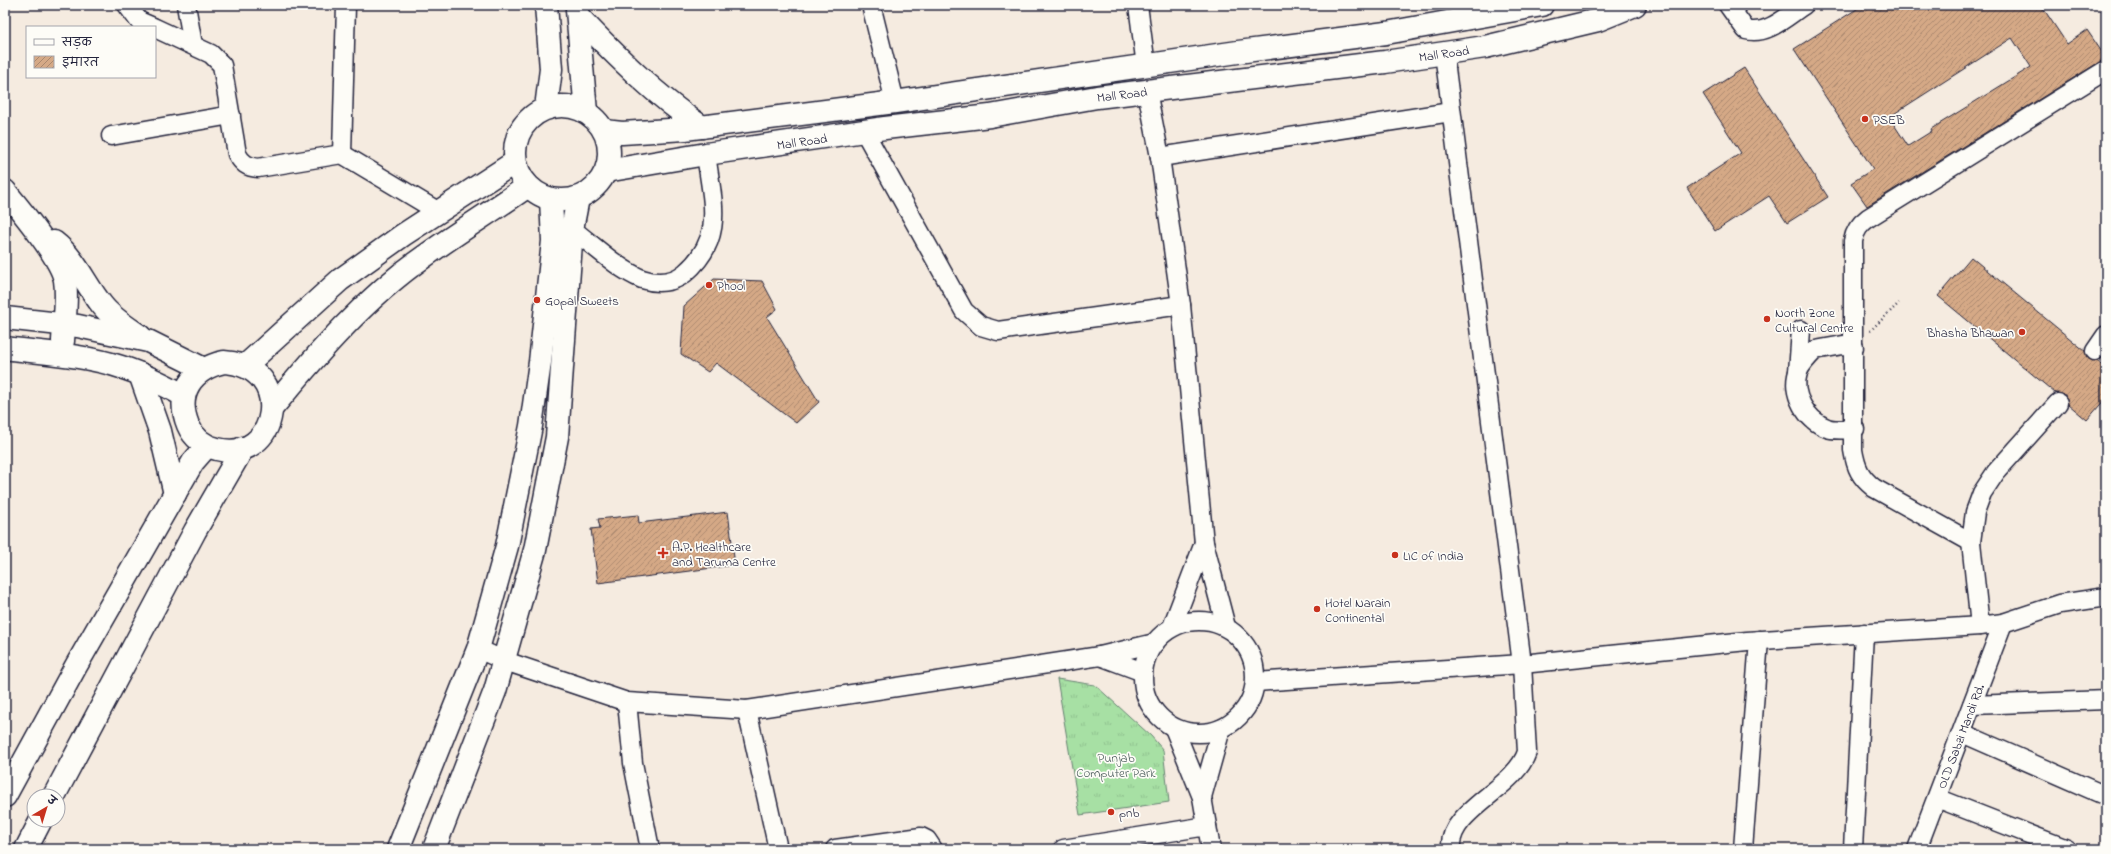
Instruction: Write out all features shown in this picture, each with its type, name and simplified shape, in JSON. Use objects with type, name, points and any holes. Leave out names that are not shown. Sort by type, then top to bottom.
[{"type":"main road","points":[[546,5],[551,69],[546,108]]},
{"type":"main road","name":"Mall Road","points":[[604,131],[622,133],[702,128],[1386,34],[1542,5]]},
{"type":"main road","name":"Mall Road","points":[[606,171],[706,154],[990,116],[1097,97],[1485,47],[1598,20],[1635,5]]},
{"type":"main road","points":[[577,10],[586,112]]},
{"type":"main road","points":[[577,10],[633,73],[676,110],[702,128]]},
{"type":"main road","points":[[560,106],[573,107],[586,112],[596,120],[604,131],[609,150],[606,171],[595,187],[578,198],[564,200],[551,199],[538,194],[528,186],[520,175],[515,162],[515,148],[518,135],[524,124],[534,114],[546,108],[560,106]]},
{"type":"main road","points":[[245,366],[340,280],[515,162]]},
{"type":"main road","points":[[272,408],[342,327],[392,282],[424,256],[495,210],[528,186]]},
{"type":"main road","points":[[5,191],[58,263],[65,279],[62,355]]},
{"type":"main road","points":[[434,849],[495,691],[535,550],[556,437],[572,229],[578,198]]},
{"type":"main road","points":[[398,849],[478,649],[508,546],[531,426],[540,362],[553,241],[551,199]]},
{"type":"main road","points":[[32,226],[64,250],[102,306],[121,323],[148,341],[204,369]]},
{"type":"main road","points":[[5,318],[64,326],[78,326],[148,341]]},
{"type":"main road","points":[[5,348],[62,355],[120,366],[183,395]]},
{"type":"main road","points":[[224,362],[245,366],[262,378],[271,398],[272,408],[270,418],[264,432],[252,444],[243,448],[222,451],[207,446],[195,436],[188,427],[185,417],[183,395],[195,376],[204,369],[224,362]]},
{"type":"main road","points":[[140,374],[160,431],[176,494]]},
{"type":"main road","points":[[5,796],[76,666],[193,462],[207,446]]},
{"type":"main road","points":[[58,788],[195,531],[243,448]]},
{"type":"main road","points":[[26,849],[37,828]]},
{"type":"street","points":[[126,5],[139,21],[152,26]]},
{"type":"street","points":[[186,5],[192,45]]},
{"type":"street","points":[[342,154],[346,5]]},
{"type":"street","points":[[871,5],[894,102]]},
{"type":"street","points":[[1138,5],[1146,66]]},
{"type":"street","points":[[1728,5],[1746,30],[1754,32],[1766,30],[1804,5]]},
{"type":"street","points":[[156,28],[211,54],[222,64],[237,154],[241,161],[249,167],[258,168],[342,154],[439,212]]},
{"type":"street","points":[[1444,53],[1522,664],[1527,752],[1524,762],[1514,775],[1474,808],[1459,823],[1453,834],[1451,849]]},
{"type":"street","points":[[1971,542],[1874,488],[1862,479],[1856,466],[1853,450],[1855,429],[1853,241],[1855,232],[1861,223],[2106,70]]},
{"type":"street","points":[[1147,91],[1160,157],[1180,304],[1204,543],[1226,627]]},
{"type":"street","points":[[1160,157],[1451,112]]},
{"type":"street","points":[[111,136],[231,115]]},
{"type":"street","points":[[864,132],[964,311],[981,326],[998,331],[1180,304]]},
{"type":"street","points":[[572,229],[631,273],[644,279],[660,282],[678,278],[703,255],[710,241],[714,213],[706,154]]},
{"type":"street","points":[[1801,330],[1797,394],[1804,410],[1814,420],[1827,428],[1855,429]]},
{"type":"street","points":[[2095,351],[2106,335]]},
{"type":"street","points":[[1798,373],[1815,350],[1843,346],[1854,347]]},
{"type":"street","points":[[1980,626],[1971,542],[1975,512],[1982,493],[1996,472],[2058,403]]},
{"type":"street","points":[[1172,627],[1204,543]]},
{"type":"street","points":[[1256,682],[1522,664],[1759,640],[1980,626],[2003,623],[2060,604],[2106,598]]},
{"type":"street","points":[[1191,621],[1208,621],[1226,627],[1245,644],[1254,661],[1256,682],[1251,701],[1237,719],[1221,729],[1204,733],[1184,731],[1174,728],[1159,716],[1146,696],[1143,672],[1148,653],[1159,637],[1172,627],[1191,621]]},
{"type":"street","name":"OLD Sabzi Mandi Rd.","points":[[1917,849],[2003,623]]},
{"type":"street","points":[[1853,849],[1864,633]]},
{"type":"street","points":[[1743,849],[1759,640]]},
{"type":"street","points":[[478,649],[504,661],[627,702],[747,710],[1100,656],[1154,644]]},
{"type":"street","points":[[1100,656],[1143,672]]},
{"type":"street","points":[[1972,705],[2106,700]]},
{"type":"street","points":[[627,702],[633,763],[650,849]]},
{"type":"street","points":[[747,710],[778,849]]},
{"type":"street","points":[[1174,728],[1202,797],[1211,849]]},
{"type":"street","points":[[1202,797],[1221,729]]},
{"type":"street","points":[[1962,733],[2106,796]]},
{"type":"street","points":[[1936,798],[2067,849]]},
{"type":"street","points":[[1063,849],[1207,826]]},
{"type":"street","points":[[835,849],[921,837],[927,840],[933,849]]},
{"type":"path","points":[[1854,347],[1899,303]]},
{"type":"green space","name":"Punjab Computer Park","points":[[1057,679],[1095,685],[1151,736],[1163,750],[1169,802],[1080,815]]},
{"type":"building","name":"PSEB","points":[[1863,5],[2041,5],[2067,44],[2087,30],[2106,58],[1867,206],[1851,183],[1873,169],[1794,49]],"holes":[[[2012,38],[2031,67],[1931,129],[1932,131],[1908,146],[1889,117]]]},
{"type":"building","points":[[1744,68],[1828,197],[1787,223],[1769,196],[1715,231],[1687,188],[1741,153],[1703,94]]},
{"type":"building","name":"Bhasha Bhawan","points":[[1971,257],[2085,351],[2089,359],[2097,361],[2106,368],[2106,398],[2087,420],[2068,404],[2065,395],[2055,393],[1938,296]]},
{"type":"building","points":[[714,279],[762,281],[777,309],[767,317],[819,402],[796,423],[716,363],[708,372],[681,354],[684,306]]},
{"type":"building","points":[[728,512],[735,565],[598,583],[591,529],[600,528],[598,519],[638,515],[639,523]]},
{"type":"place","name":"PSEB","points":[[1865,119]]},
{"type":"place","name":"Phool","points":[[709,285]]},
{"type":"place","name":"Gopal Sweets","points":[[537,300]]},
{"type":"place","name":"North Zone Cultural Centre","points":[[1767,319]]},
{"type":"place","name":"Bhasha Bhawan","points":[[2022,332]]},
{"type":"place","name":"A.P. Healthcare and Taruma Centre","points":[[663,553]]},
{"type":"place","name":"LIC of India","points":[[1395,555]]},
{"type":"place","name":"Hotel Narain Continental","points":[[1317,609]]},
{"type":"place","name":"pnb","points":[[1111,812]]}]
